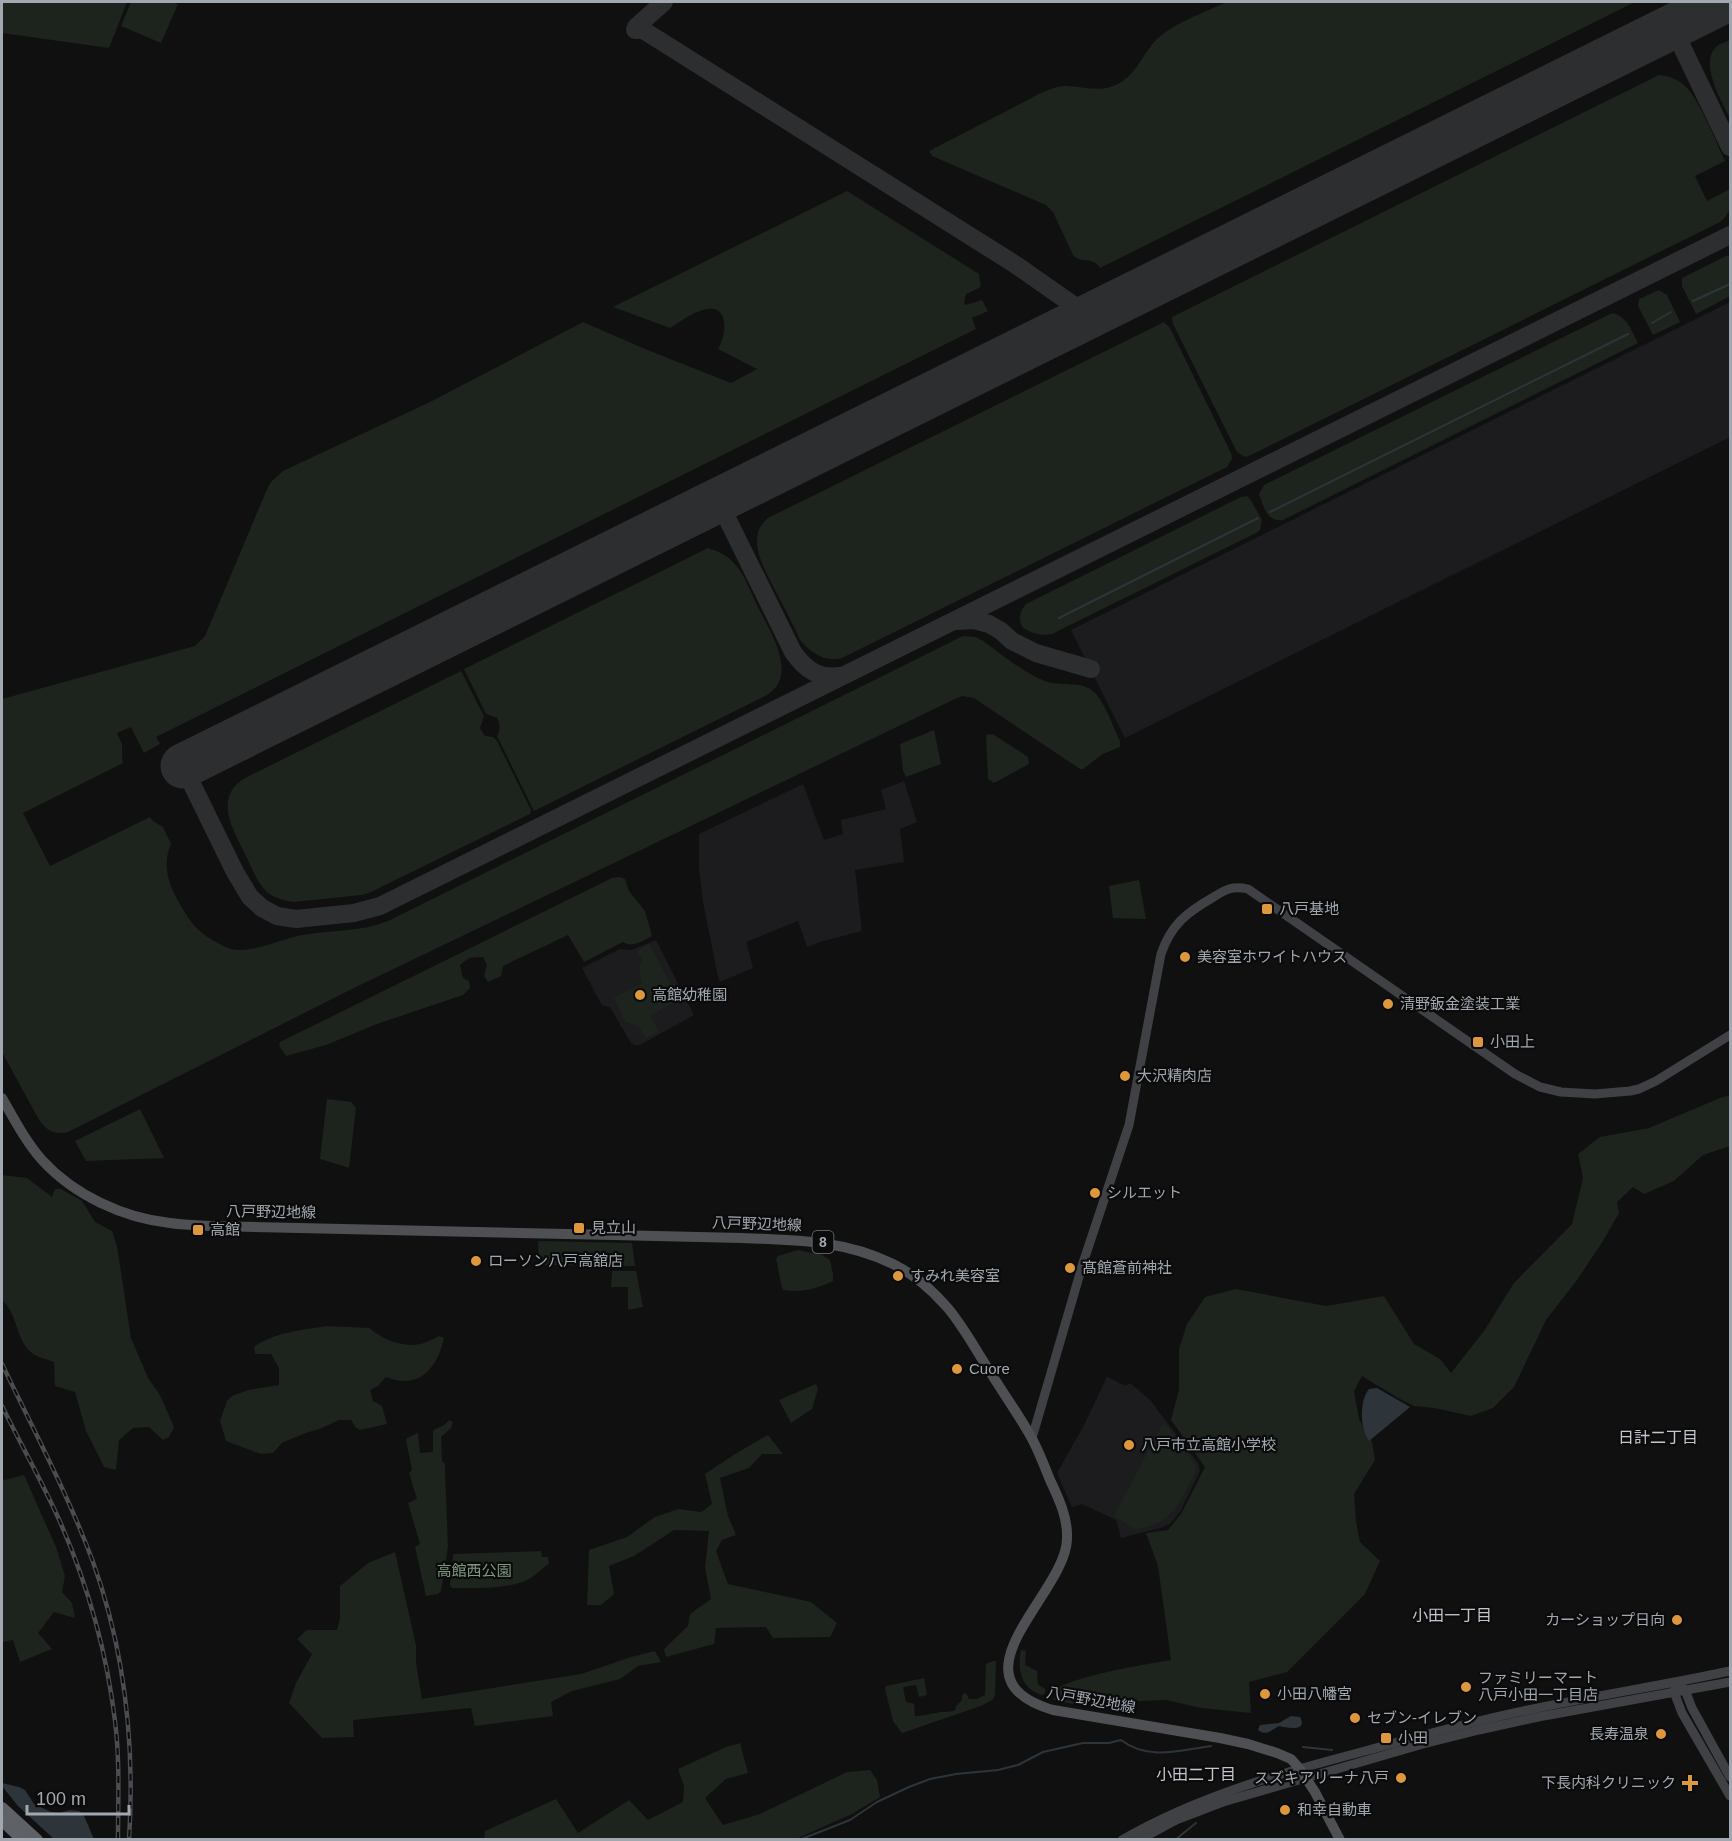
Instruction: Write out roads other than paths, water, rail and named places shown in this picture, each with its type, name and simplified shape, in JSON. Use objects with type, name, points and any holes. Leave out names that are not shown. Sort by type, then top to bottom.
[{"type":"highway","points":[[2,1808],[37,1839]]},
{"type":"highway","points":[[2,1820],[23,1839]]},
{"type":"main road","name":"八戸野辺地線","points":[[2,1098],[19,1129],[43,1161],[69,1184],[98,1201],[124,1212],[169,1223],[211,1226],[808,1241],[843,1245],[896,1265],[934,1293],[962,1328],[1032,1438],[1066,1520],[1068,1541],[1065,1555],[1013,1645],[1009,1659],[1010,1674],[1015,1688],[1033,1704],[1053,1710],[1248,1744],[1291,1759],[1302,1773],[1340,1839]]},
{"type":"street","points":[[1032,1438],[1086,1252],[1126,1135],[1164,946],[1174,927],[1184,916],[1229,888],[1238,886],[1248,889],[1515,1074],[1549,1090],[1595,1094],[1639,1089],[1731,1035]]},
{"type":"street","points":[[1122,1839],[1150,1823],[1214,1796],[1511,1714],[1676,1687],[1731,1671]]},
{"type":"street","points":[[1676,1687],[1685,1690],[1731,1682]]},
{"type":"street","points":[[1676,1687],[1682,1713],[1731,1796]]},
{"type":"street","points":[[1685,1690],[1692,1708],[1731,1777]]},
{"type":"street","points":[[1139,1839],[1176,1820],[1302,1773]]},
{"type":"waterway","points":[[1693,301],[1730,284]]},
{"type":"waterway","points":[[1652,323],[1671,312]]},
{"type":"waterway","points":[[1270,512],[1628,334]]},
{"type":"waterway","points":[[1059,618],[1258,518]]},
{"type":"waterway","points":[[799,1840],[850,1820],[877,1802],[930,1779],[998,1770],[1018,1765],[1043,1752],[1083,1743],[1109,1743],[1121,1740],[1131,1746],[1153,1752],[1211,1746]]},
{"type":"waterway","points":[[1303,1747],[1332,1750]]},
{"type":"waterway","points":[[1175,1840],[1196,1823]]},
{"type":"railway","points":[[2,1364],[73,1512],[104,1596],[120,1664],[129,1734],[129,1840]]},
{"type":"railway","points":[[2,1406],[61,1524],[80,1572],[102,1646],[117,1736],[118,1840]]},
{"type":"place","name":"八戸基地","points":[[1267,909]]},
{"type":"place","name":"美容室ホワイトハウス","points":[[1185,957]]},
{"type":"place","name":"高館幼稚園","points":[[640,995]]},
{"type":"place","name":"清野鈑金塗装工業","points":[[1388,1004]]},
{"type":"place","name":"小田上","points":[[1478,1042]]},
{"type":"place","name":"大沢精肉店","points":[[1125,1076]]},
{"type":"place","name":"シルエット","points":[[1095,1193]]},
{"type":"place","name":"見立山","points":[[579,1228]]},
{"type":"place","name":"高館","points":[[198,1230]]},
{"type":"place","name":"ローソン八戸高舘店","points":[[476,1261]]},
{"type":"place","name":"髙館蒼前神社","points":[[1070,1268]]},
{"type":"place","name":"すみれ美容室","points":[[898,1276]]},
{"type":"place","name":"Cuore","points":[[957,1369]]},
{"type":"place","name":"八戸市立高館小学校","points":[[1129,1445]]},
{"type":"place","name":"カーショップ日向","points":[[1677,1620]]},
{"type":"place","name":"ファミリーマート 八戸小田一丁目店","points":[[1466,1687]]},
{"type":"place","name":"小田八幡宮","points":[[1265,1694]]},
{"type":"place","name":"セブン-イレブン","points":[[1355,1718]]},
{"type":"place","name":"長寿温泉","points":[[1661,1734]]},
{"type":"place","name":"小田","points":[[1386,1738]]},
{"type":"place","name":"スズキアリーナ八戸","points":[[1401,1778]]},
{"type":"place","name":"下長内科クリニック","points":[[1690,1783]]},
{"type":"place","name":"和幸自動車","points":[[1285,1810]]},
{"type":"district","name":"日計二丁目","points":[[1658,1437]]},
{"type":"district","name":"小田一丁目","points":[[1452,1615]]},
{"type":"district","name":"小田二丁目","points":[[1196,1774]]},
{"type":"park label","name":"高館西公園","points":[[474,1571]]}]
